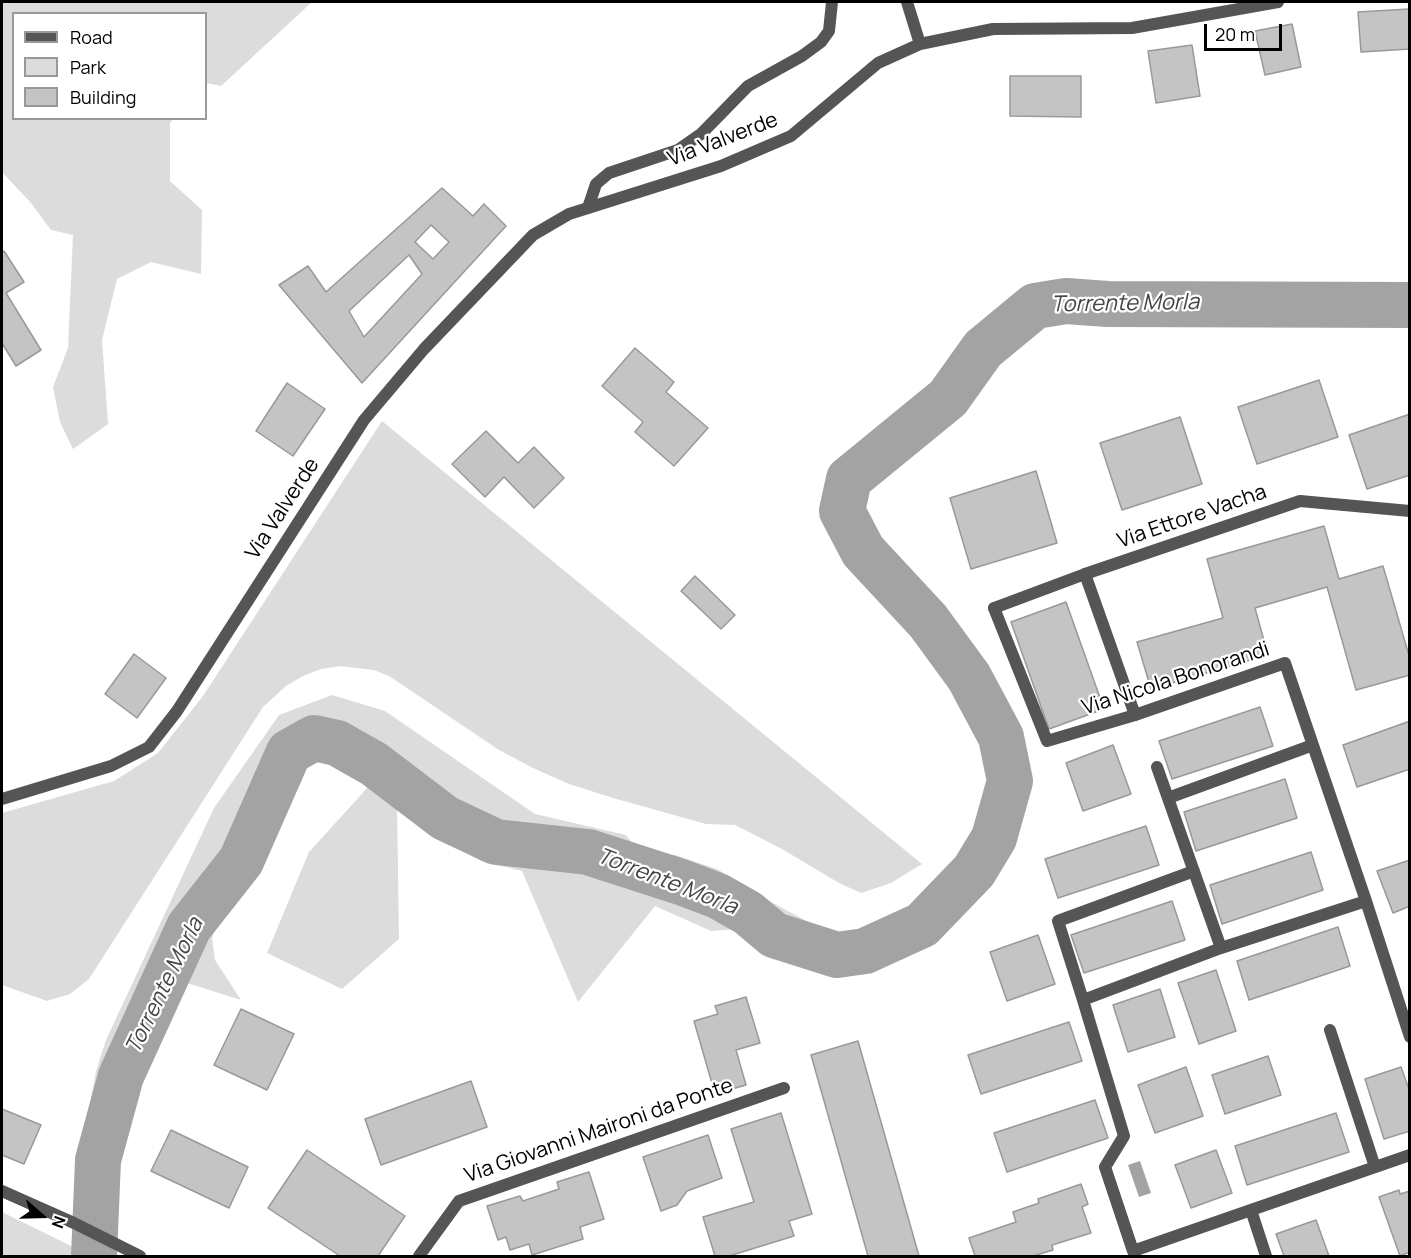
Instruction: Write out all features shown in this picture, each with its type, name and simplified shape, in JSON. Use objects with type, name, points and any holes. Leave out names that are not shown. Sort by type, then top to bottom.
[{"type":"street","name":"Via Valverde","points":[[588,208],[596,183],[609,173],[678,150],[700,134],[748,86],[802,56],[821,42],[829,31],[832,2]]},
{"type":"street","points":[[907,2],[920,44]]},
{"type":"street","name":"Via Valverde","points":[[2,799],[111,766],[149,747],[177,711],[364,420],[424,349],[533,235],[569,214],[721,166],[791,136],[878,63],[920,44],[993,29],[1132,28],[1278,2]]},
{"type":"street","name":"Via Ettore Vacha","points":[[994,608],[1085,574],[1300,501],[1410,511]]},
{"type":"street","points":[[1085,574],[1135,715]]},
{"type":"street","name":"Via Nicola Bonorandi","points":[[994,608],[1047,741],[1135,715],[1285,663],[1410,1037]]},
{"type":"street","points":[[1168,798],[1313,745]]},
{"type":"street","points":[[1157,767],[1221,948]]},
{"type":"street","points":[[1194,871],[1058,921],[1124,1136],[1106,1167],[1133,1251],[1410,1155]]},
{"type":"street","points":[[1083,1000],[1221,948],[1366,901]]},
{"type":"street","points":[[1330,1030],[1375,1167]]},
{"type":"street","name":"Via Giovanni Maironi da Ponte","points":[[419,1257],[459,1201],[784,1088]]},
{"type":"street","points":[[2,1191],[74,1223],[140,1257]]},
{"type":"street","points":[[1251,1210],[1266,1257]]},
{"type":"green space","points":[[2,2],[312,2],[221,86],[207,83],[207,12],[12,12],[12,120],[172,120],[170,123],[170,181],[202,210],[201,274],[151,262],[117,279],[102,340],[108,424],[73,449],[60,422],[53,387],[68,348],[73,235],[51,230],[31,203],[2,172]]},
{"type":"green space","points":[[382,421],[922,864],[891,883],[861,893],[735,825],[706,824],[569,784],[499,750],[389,676],[374,670],[340,666],[321,669],[303,676],[286,686],[263,707],[89,979],[70,994],[47,1001],[2,985],[2,813],[114,781],[158,753],[203,696]]},
{"type":"green space","points":[[332,695],[385,711],[535,814],[626,835],[640,853],[675,855],[717,869],[760,896],[812,924],[711,931],[655,906],[578,1002],[522,871],[481,861],[434,835],[389,763],[346,738],[316,728],[290,739],[276,764],[271,780],[272,807],[255,850],[226,892],[212,938],[215,960],[241,1000],[184,982],[126,1098],[123,1129],[86,1125],[96,1071],[106,1040],[214,808],[279,715]]},
{"type":"green space","points":[[369,786],[397,805],[399,939],[342,989],[267,953],[309,852]]},
{"type":"green space","points":[[2,1212],[73,1247],[74,1256],[2,1256]]},
{"type":"shaded area","points":[[1140,1161],[1151,1193],[1139,1197],[1128,1165]]},
{"type":"building","points":[[1409,9],[1410,49],[1361,52],[1358,12]]},
{"type":"building","points":[[1292,24],[1301,67],[1265,75],[1255,31]]},
{"type":"building","points":[[1192,45],[1200,96],[1156,103],[1148,51]]},
{"type":"building","points":[[1010,76],[1081,76],[1081,117],[1010,116]]},
{"type":"building","points":[[442,188],[473,216],[484,204],[506,226],[362,383],[279,285],[308,266],[326,292]],"holes":[[[431,225],[449,242],[433,259],[415,242]],[[409,255],[422,274],[364,337],[349,311]]]},
{"type":"building","points":[[4,251],[24,282],[6,293],[41,350],[16,366],[2,343],[2,253]]},
{"type":"building","points":[[635,348],[674,382],[666,392],[708,428],[674,466],[635,432],[643,422],[602,386]]},
{"type":"building","points":[[1319,380],[1338,437],[1257,464],[1238,407]]},
{"type":"building","points":[[287,383],[325,409],[293,456],[256,431]]},
{"type":"building","points":[[1410,414],[1410,475],[1367,489],[1349,435]]},
{"type":"building","points":[[1180,417],[1202,484],[1122,510],[1100,443]]},
{"type":"building","points":[[486,431],[518,463],[534,447],[564,478],[534,508],[504,477],[485,497],[452,464]]},
{"type":"building","points":[[1036,471],[1057,543],[971,569],[950,498]]},
{"type":"building","points":[[1324,526],[1339,579],[1383,566],[1410,659],[1410,675],[1356,690],[1327,587],[1255,608],[1268,655],[1151,689],[1137,642],[1223,618],[1207,559]]},
{"type":"building","points":[[695,576],[735,615],[721,629],[681,591]]},
{"type":"building","points":[[1066,602],[1104,709],[1049,729],[1011,622]]},
{"type":"building","points":[[134,654],[166,678],[137,718],[105,694]]},
{"type":"building","points":[[1260,707],[1273,746],[1172,779],[1159,741]]},
{"type":"building","points":[[1410,721],[1410,769],[1357,787],[1343,745]]},
{"type":"building","points":[[1113,745],[1131,794],[1083,811],[1066,763]]},
{"type":"building","points":[[1285,779],[1297,818],[1196,851],[1184,812]]},
{"type":"building","points":[[1146,826],[1159,865],[1058,898],[1045,859]]},
{"type":"building","points":[[1311,852],[1323,890],[1222,924],[1210,885]]},
{"type":"building","points":[[1410,860],[1410,906],[1393,913],[1377,871]]},
{"type":"building","points":[[1172,901],[1185,940],[1084,973],[1071,935]]},
{"type":"building","points":[[1338,927],[1350,966],[1249,1000],[1237,961]]},
{"type":"building","points":[[1038,935],[1055,984],[1007,1001],[990,952]]},
{"type":"building","points":[[1216,970],[1236,1031],[1199,1044],[1178,983]]},
{"type":"building","points":[[1160,989],[1175,1037],[1128,1052],[1113,1005]]},
{"type":"building","points":[[746,997],[760,1043],[736,1050],[746,1085],[715,1094],[694,1021],[718,1014],[715,1006]]},
{"type":"building","points":[[241,1009],[294,1034],[267,1090],[214,1065]]},
{"type":"building","points":[[1069,1022],[1082,1061],[981,1094],[968,1055]]},
{"type":"building","points":[[858,1041],[919,1256],[868,1256],[811,1055]]},
{"type":"building","points":[[1268,1056],[1281,1095],[1225,1114],[1212,1075]]},
{"type":"building","points":[[1186,1067],[1203,1116],[1155,1133],[1138,1085]]},
{"type":"building","points":[[1401,1067],[1410,1092],[1410,1131],[1384,1139],[1365,1079]]},
{"type":"building","points":[[471,1081],[487,1127],[381,1165],[365,1119]]},
{"type":"building","points":[[1095,1100],[1108,1138],[1007,1172],[994,1133]]},
{"type":"building","points":[[2,1109],[41,1125],[24,1164],[2,1155]]},
{"type":"building","points":[[781,1113],[812,1214],[789,1221],[794,1236],[729,1256],[715,1256],[703,1217],[754,1202],[731,1129]]},
{"type":"building","points":[[1336,1113],[1349,1152],[1247,1185],[1235,1146]]},
{"type":"building","points":[[171,1130],[248,1167],[229,1208],[151,1171]]},
{"type":"building","points":[[708,1135],[722,1178],[687,1191],[677,1205],[661,1211],[643,1157]]},
{"type":"building","points":[[307,1150],[405,1216],[378,1256],[340,1256],[268,1208]]},
{"type":"building","points":[[1216,1150],[1232,1193],[1191,1208],[1175,1165]]},
{"type":"building","points":[[589,1172],[604,1219],[580,1227],[583,1239],[532,1255],[529,1244],[510,1250],[506,1237],[498,1240],[487,1206],[520,1196],[523,1201],[559,1189],[557,1182]]},
{"type":"building","points":[[1081,1184],[1088,1204],[1082,1207],[1091,1233],[1052,1245],[1053,1250],[1033,1256],[975,1256],[969,1238],[1016,1222],[1013,1212],[1039,1203],[1038,1199]]},
{"type":"building","points":[[1399,1190],[1400,1194],[1410,1191],[1410,1252],[1400,1256],[1379,1197]]},
{"type":"building","points":[[1316,1220],[1329,1256],[1284,1256],[1276,1234]]},
{"type":"waterway","name":"Torrente Morla","points":[[94,1256],[98,1160],[121,1076],[189,927],[241,861],[289,752],[314,738],[337,743],[374,764],[445,818],[496,842],[588,852],[718,896],[748,913],[774,935],[837,955],[865,951],[922,925],[974,871],[994,838],[1010,781],[1001,737],[969,677],[928,621],[863,551],[842,511],[849,479],[948,398],[983,349],[1035,306],[1066,301],[1108,304],[1410,305]]}]
